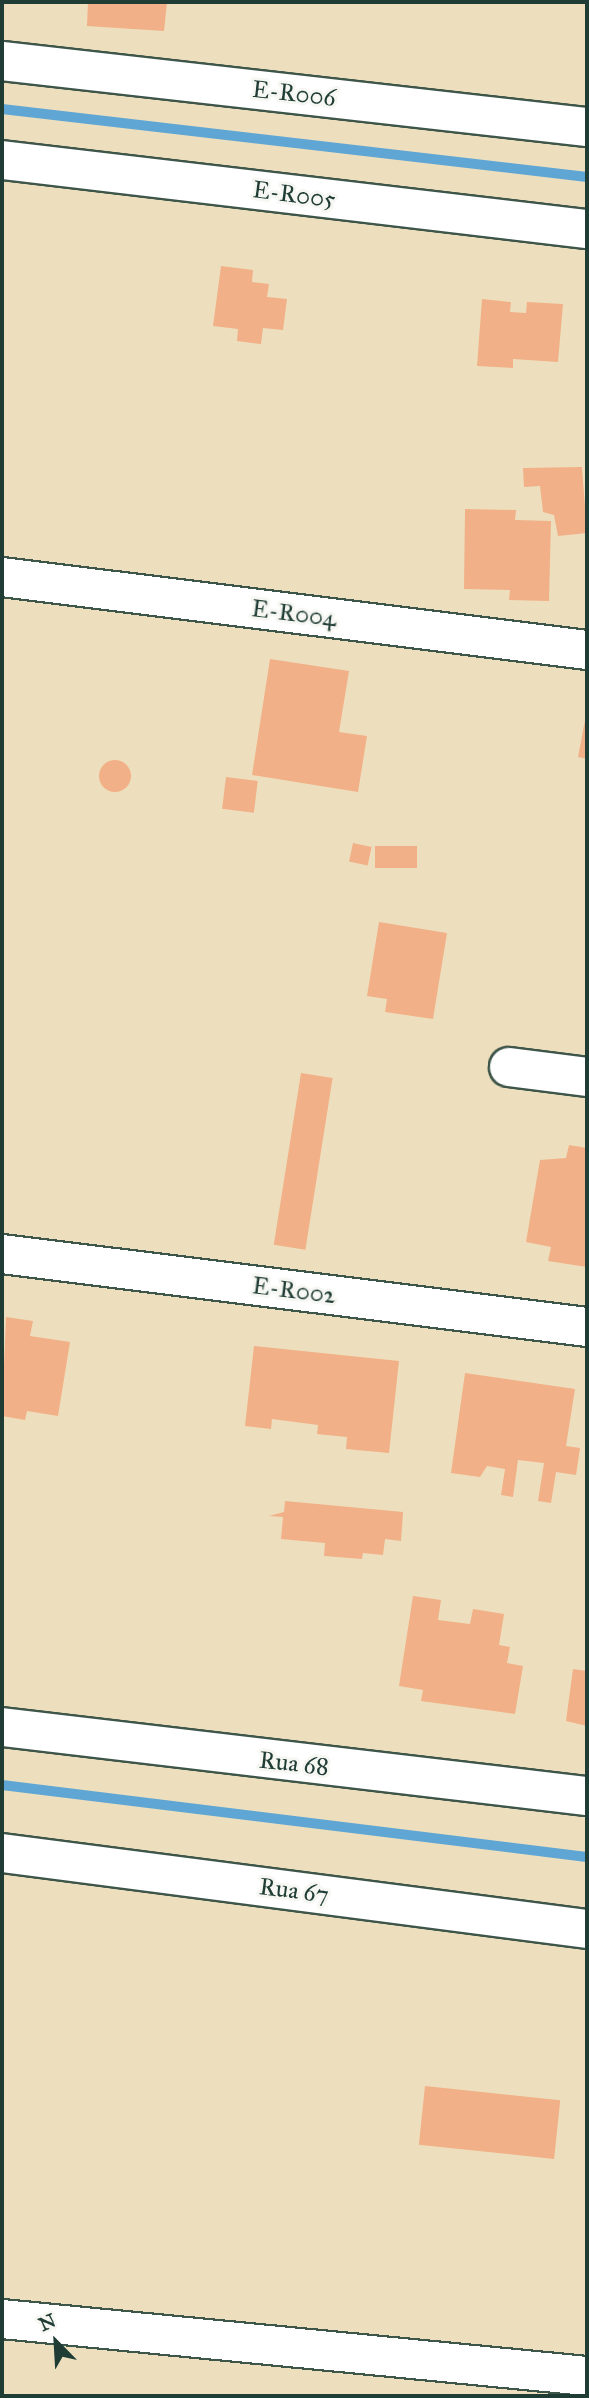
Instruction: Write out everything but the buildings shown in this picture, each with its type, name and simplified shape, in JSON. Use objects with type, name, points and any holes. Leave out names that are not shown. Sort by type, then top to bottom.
[{"type":"street","name":"E-R006","points":[[2,61],[587,127]]},
{"type":"street","name":"E-R005","points":[[2,160],[587,229]]},
{"type":"street","name":"E-R004","points":[[2,577],[587,650]]},
{"type":"street","points":[[509,1067],[587,1077]]},
{"type":"street","name":"E-R002","points":[[2,1254],[587,1328]]},
{"type":"street","name":"Rua 68","points":[[2,1727],[587,1796]]},
{"type":"street","name":"Rua 67","points":[[2,1853],[587,1929]]},
{"type":"street","points":[[2,2319],[587,2376]]},
{"type":"waterway","points":[[2,109],[587,177]]},
{"type":"waterway","points":[[2,1785],[587,1857]]}]
